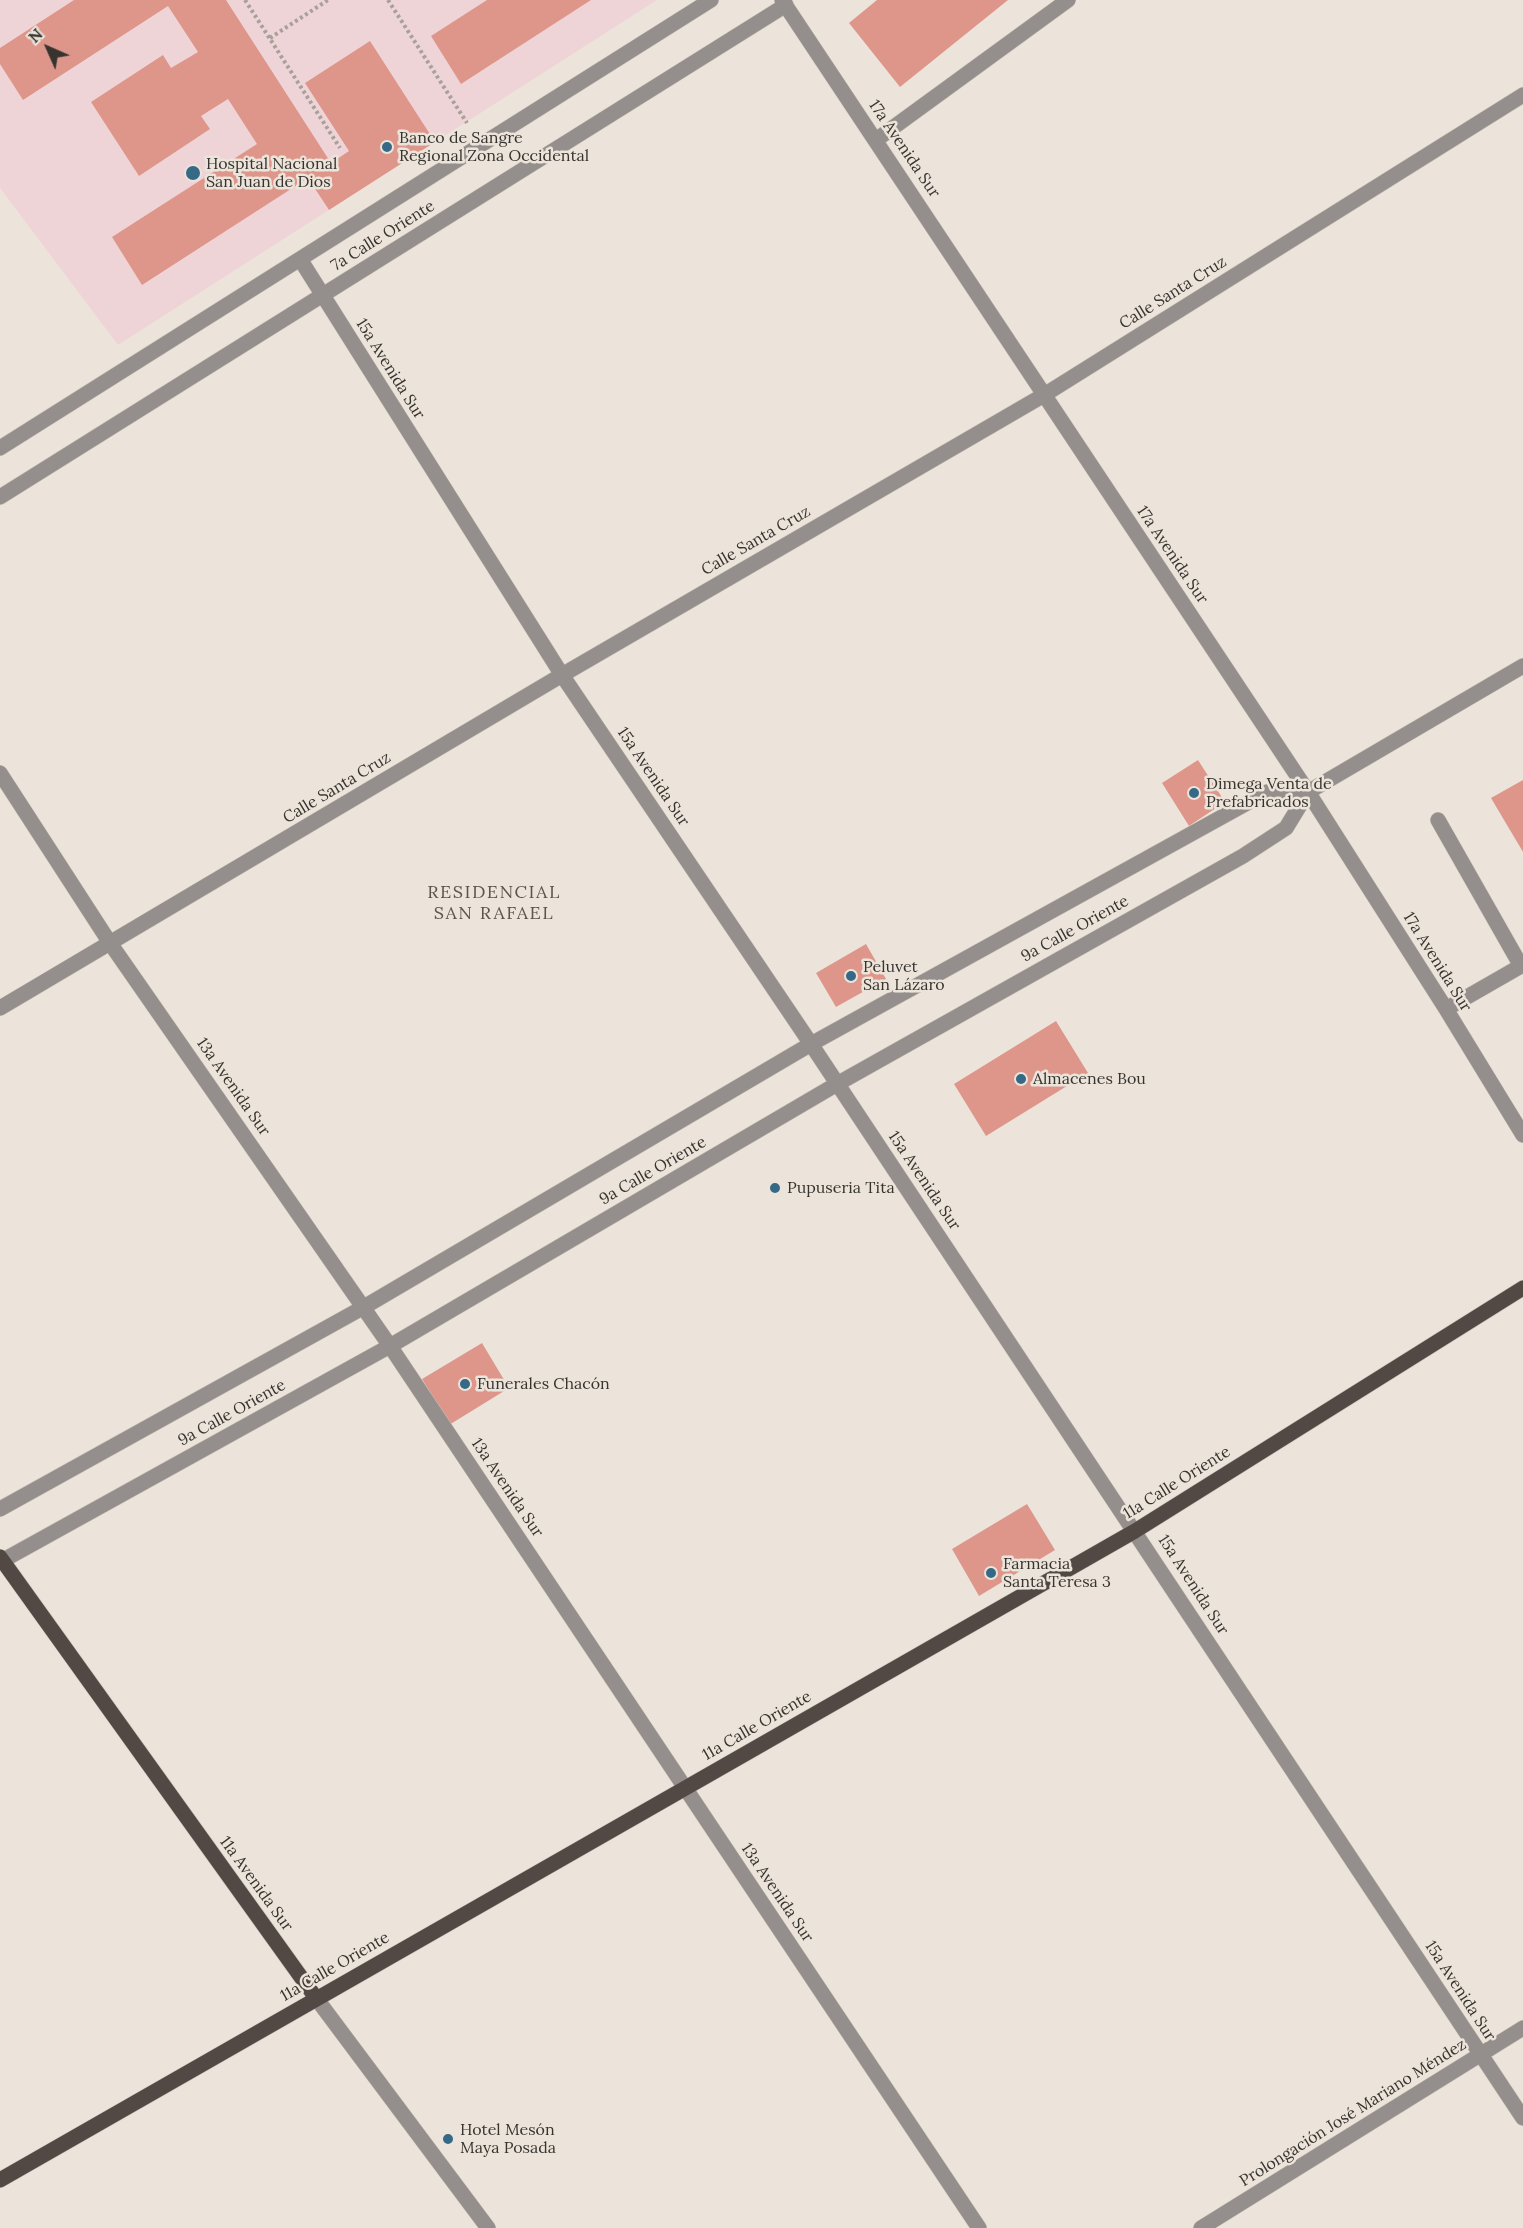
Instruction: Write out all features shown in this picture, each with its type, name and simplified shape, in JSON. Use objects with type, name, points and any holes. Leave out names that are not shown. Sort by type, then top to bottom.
[{"type":"main road","name":"11a Calle Oriente","points":[[0,2180],[1135,1531],[1523,1288]]},
{"type":"main road","name":"11a Avenida Sur","points":[[1,1560],[316,1998]]},
{"type":"street","name":"7a Calle Oriente","points":[[0,448],[711,0]]},
{"type":"street","points":[[876,140],[1068,0]]},
{"type":"street","name":"7a Calle Oriente","points":[[0,497],[784,3]]},
{"type":"street","name":"17a Avenida Sur","points":[[784,3],[1308,792],[1523,1135]]},
{"type":"street","name":"Calle Santa Cruz","points":[[0,1008],[562,675],[1044,395],[1523,95]]},
{"type":"street","name":"15a Avenida Sur","points":[[300,259],[562,675],[811,1044],[1523,2118]]},
{"type":"street","name":"9a Calle Oriente","points":[[1,1560],[390,1346],[837,1084],[1243,855],[1286,828],[1308,792],[1523,666]]},
{"type":"street","name":"13a Avenida Sur","points":[[0,773],[110,943],[364,1307],[979,2228]]},
{"type":"street","name":"9a Calle Oriente","points":[[0,1509],[364,1307],[811,1044],[1266,792],[1308,792]]},
{"type":"street","points":[[1438,820],[1521,966],[1446,1009]]},
{"type":"street","name":"11a Avenida Sur","points":[[316,1998],[488,2228]]},
{"type":"street","name":"Prolongación José Mariano Méndez","points":[[1201,2228],[1523,2028]]},
{"type":"path","points":[[245,0],[340,148]]},
{"type":"path","points":[[270,38],[327,0]]},
{"type":"path","points":[[388,0],[470,127]]},
{"type":"shaded area","name":"Hospital Nacional San Juan de Dios","points":[[0,0],[657,0],[118,345],[0,188]]},
{"type":"building","points":[[74,0],[226,0],[331,163],[349,151],[305,83],[370,41],[435,142],[329,210],[308,178],[142,285],[112,237],[257,144],[228,99],[201,116],[210,129],[139,176],[91,102],[163,55],[171,68],[198,52],[168,6],[23,100],[0,64],[0,48]]},
{"type":"building","points":[[487,0],[591,0],[461,84],[431,36]]},
{"type":"building","points":[[877,0],[1008,0],[900,87],[849,23]]},
{"type":"building","name":"Dimega Venta de Prefabricados","points":[[1198,760],[1225,802],[1189,826],[1162,783]]},
{"type":"building","points":[[1523,780],[1523,852],[1491,798]]},
{"type":"building","name":"Peluvet San Lázaro","points":[[866,944],[886,979],[836,1007],[816,973]]},
{"type":"building","name":"Almacenes Bou","points":[[1056,1021],[1088,1073],[986,1136],[954,1084]]},
{"type":"building","name":"Funerales Chacón","points":[[482,1343],[509,1388],[449,1425],[422,1379]]},
{"type":"building","name":"Farmacia Santa Teresa 3","points":[[1027,1504],[1055,1550],[979,1596],[952,1549]]},
{"type":"place","name":"Banco de Sangre Regional Zona Occidental","points":[[387,147]]},
{"type":"place","name":"Hospital Nacional San Juan de Dios","points":[[193,173]]},
{"type":"place","name":"Dimega Venta de Prefabricados","points":[[1194,793]]},
{"type":"place","name":"Peluvet San Lázaro","points":[[851,976]]},
{"type":"place","name":"Almacenes Bou","points":[[1021,1079]]},
{"type":"place","name":"Pupuseria Tita","points":[[775,1188]]},
{"type":"place","name":"Funerales Chacón","points":[[465,1384]]},
{"type":"place","name":"Farmacia Santa Teresa 3","points":[[991,1573]]},
{"type":"place","name":"Hotel Mesón Maya Posada","points":[[448,2139]]},
{"type":"district","name":"RESIDENCIAL SAN RAFAEL","points":[[494,903]]}]
